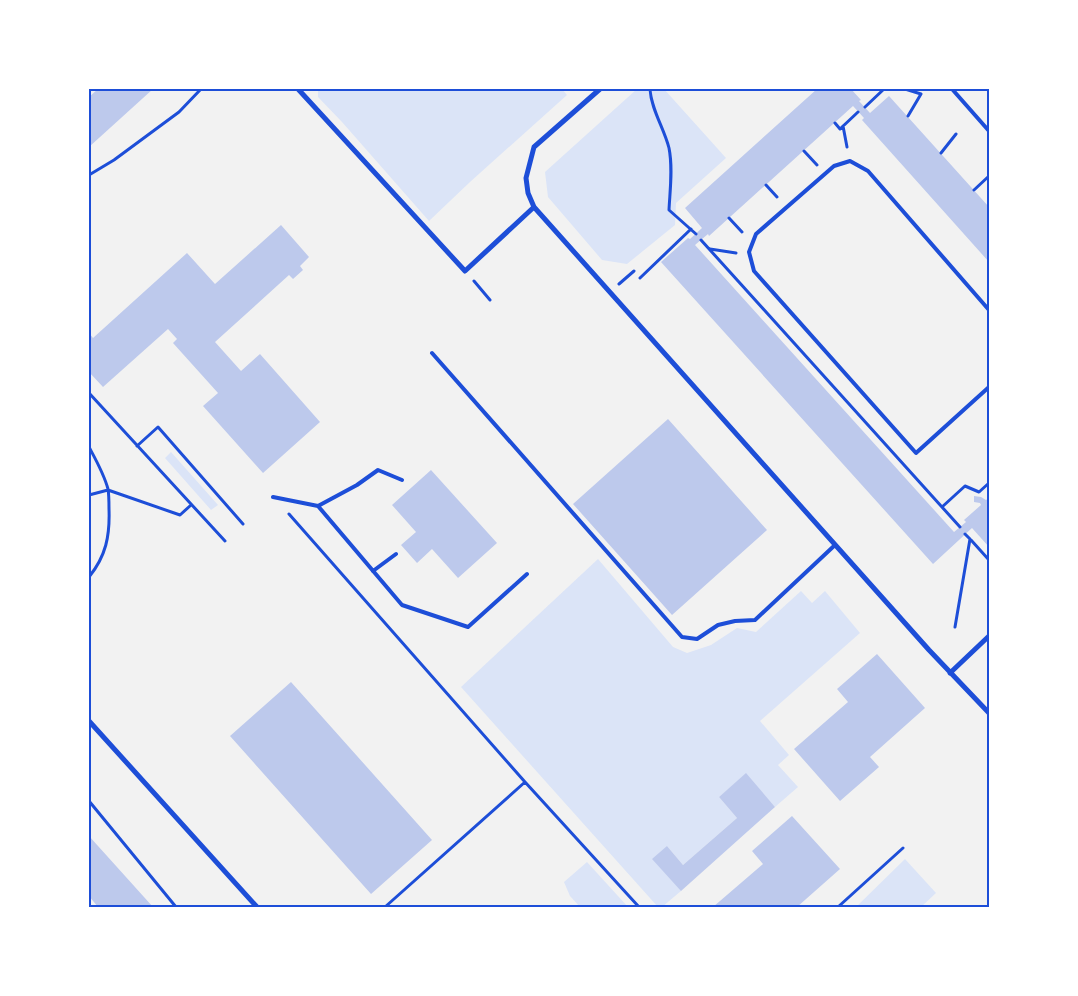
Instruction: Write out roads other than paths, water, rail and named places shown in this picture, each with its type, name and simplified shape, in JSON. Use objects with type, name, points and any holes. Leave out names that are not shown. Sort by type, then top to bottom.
[{"type":"street","points":[[298,89],[465,271],[534,207]]},
{"type":"street","points":[[600,89],[534,147],[526,178],[528,192],[534,207],[950,673],[989,713]]},
{"type":"street","points":[[950,673],[989,636]]},
{"type":"street","points":[[89,720],[257,907]]},
{"type":"lane","points":[[952,89],[989,131]]},
{"type":"lane","points":[[989,310],[868,172],[850,161],[834,166],[756,234],[749,252],[754,271],[916,453],[989,387]]},
{"type":"lane","points":[[432,353],[682,637],[697,639],[718,624],[755,620],[835,545]]},
{"type":"lane","points":[[318,506],[357,485],[378,470],[402,480]]},
{"type":"lane","points":[[273,497],[318,506],[402,605],[468,626],[527,574]]},
{"type":"lane","points":[[373,570],[396,554]]}]
